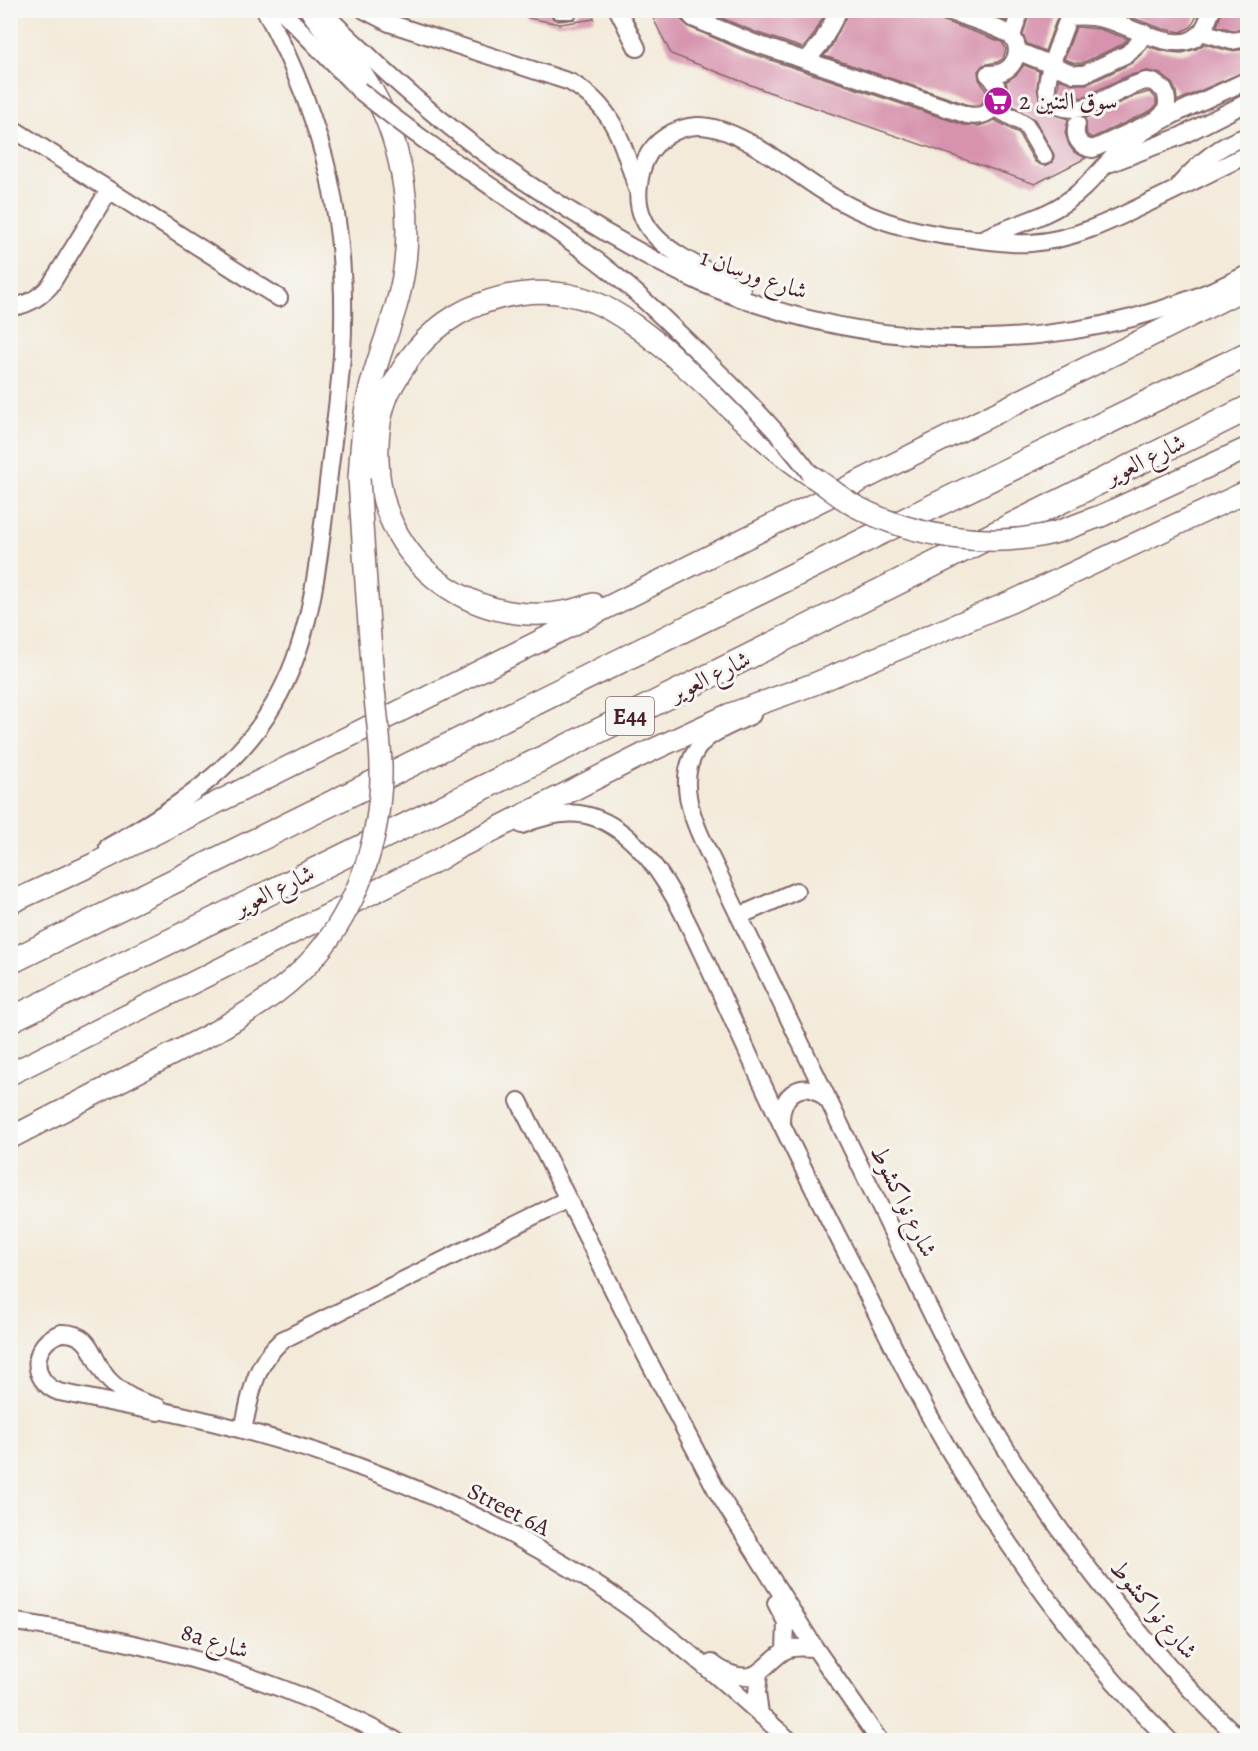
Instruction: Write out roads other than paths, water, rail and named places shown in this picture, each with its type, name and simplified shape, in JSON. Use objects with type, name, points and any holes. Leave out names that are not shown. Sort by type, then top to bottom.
[{"type":"highway","name":"شارع العوير","points":[[10,962],[934,506],[1248,354]]},
{"type":"highway","name":"شارع العوير","points":[[10,1020],[654,704],[1248,408]]},
{"type":"main road","points":[[10,1138],[213,1033],[251,1011],[280,989],[309,964],[332,934],[351,902],[365,867],[375,831],[381,794],[380,749],[359,478],[361,442],[368,398],[404,271],[405,206],[400,169],[388,125],[379,103],[368,82],[350,57],[311,10]]},
{"type":"main road","points":[[14,901],[96,863],[1248,287]]},
{"type":"main road","points":[[667,577],[587,606],[550,614],[512,613],[476,603],[442,585],[415,560],[393,529],[384,507],[378,477],[377,435],[388,395],[409,358],[438,328],[467,309],[507,295],[529,292],[552,291],[573,295],[596,303],[636,327],[688,368],[774,449],[855,506],[901,525],[951,539],[1002,541],[1053,533],[1101,516],[1248,448]]},
{"type":"main road","points":[[10,1074],[657,748],[728,715],[814,684],[1013,600],[1248,492]]},
{"type":"street","points":[[14,901],[153,821],[209,781],[255,732],[289,675],[301,644],[310,612],[321,541],[339,395],[342,355],[342,276],[339,230],[331,183],[319,137],[304,92],[265,10]]},
{"type":"street","points":[[281,10],[359,90],[402,125],[447,157],[494,186],[586,252],[665,319],[760,412],[813,477]]},
{"type":"street","name":"شارع ورسان 1","points":[[322,10],[394,81],[430,112],[542,192],[592,224],[678,272],[765,306],[825,322],[902,334],[948,338],[1041,335],[1132,318],[1187,300],[1248,274]]},
{"type":"street","points":[[364,10],[389,23],[570,82],[584,90],[602,106],[614,123],[624,146],[638,192],[642,215],[647,225],[665,245],[691,263],[736,286],[765,306]]},
{"type":"street","points":[[559,10],[570,10]]},
{"type":"street","points":[[618,10],[637,48]]},
{"type":"street","points":[[686,10],[693,18],[751,42],[967,115],[982,116],[989,113],[998,100],[998,86],[988,74],[998,74],[1007,70],[1014,62],[1020,10]]},
{"type":"street","points":[[806,61],[822,42],[839,10]]},
{"type":"street","points":[[946,10],[1001,31],[1015,44],[1052,66],[1074,74],[1084,74],[1127,54],[1145,33]]},
{"type":"street","points":[[1077,124],[1075,135],[1082,146],[1099,147],[1161,116],[1167,104],[1167,97],[1159,85],[1146,81],[1084,108],[1067,110],[1055,104],[1047,89],[1052,66],[1070,14],[1105,19],[1170,42],[1185,43],[1202,32],[1212,10]]},
{"type":"street","points":[[1202,32],[1232,41],[1248,38]]},
{"type":"street","points":[[981,240],[1066,202],[1130,142],[1144,132],[1248,80]]},
{"type":"street","points":[[1105,166],[1181,136],[1248,102]]},
{"type":"street","points":[[994,107],[1026,125],[1044,156]]},
{"type":"street","points":[[1216,117],[1230,144]]},
{"type":"street","points":[[10,127],[279,298]]},
{"type":"street","points":[[638,192],[646,158],[662,140],[682,128],[709,127],[734,134],[838,201],[864,214],[920,232],[1006,243],[1030,243],[1055,240],[1103,225],[1248,154]]},
{"type":"street","points":[[1174,191],[1200,163],[1230,144],[1248,136]]},
{"type":"street","points":[[10,307],[30,303],[50,286],[109,190]]},
{"type":"street","name":"شارع نواكشوط","points":[[814,684],[703,741],[693,757],[688,775],[687,795],[692,815],[946,1342],[1006,1449],[1061,1533],[1129,1622],[1203,1705],[1241,1740]]},
{"type":"street","points":[[438,860],[542,817],[566,812],[594,817],[620,830],[641,850],[683,913],[782,1124],[905,1368],[957,1463],[1015,1554],[1080,1640],[1150,1722],[1169,1740]]},
{"type":"street","points":[[739,916],[796,891]]},
{"type":"street","points":[[782,1124],[780,1112],[784,1101],[792,1093],[802,1089],[813,1089],[831,1104]]},
{"type":"street","points":[[519,1101],[676,1416],[718,1493],[815,1648],[879,1740]]},
{"type":"street","points":[[243,1430],[256,1374],[266,1357],[282,1340],[568,1198]]},
{"type":"street","name":"Street 6A","points":[[159,1410],[158,1407],[135,1399],[113,1384],[102,1371],[87,1341],[81,1337],[61,1333],[48,1339],[40,1350],[38,1370],[44,1381],[54,1391],[156,1412],[159,1410],[243,1430],[357,1466],[467,1513],[584,1577],[641,1615],[789,1740]]},
{"type":"street","points":[[761,1561],[759,1570],[764,1585],[786,1622],[785,1650]]},
{"type":"street","name":"8a شارع","points":[[10,1621],[112,1638],[224,1667],[293,1692],[361,1722],[395,1740]]},
{"type":"street","points":[[675,1642],[695,1651],[733,1675],[759,1673]]},
{"type":"street","points":[[760,1714],[757,1693],[759,1673],[785,1650],[815,1648]]},
{"type":"place","name":"سوق التنين 2","points":[[998,101]]}]
